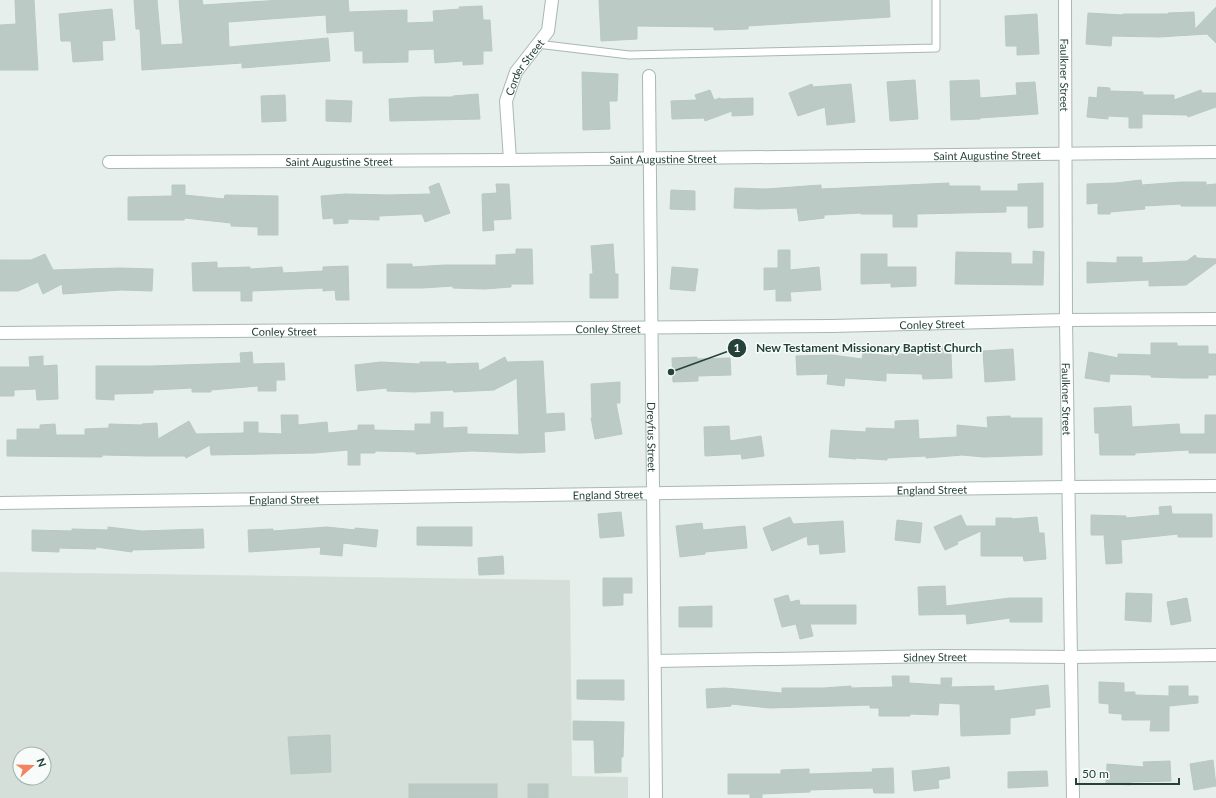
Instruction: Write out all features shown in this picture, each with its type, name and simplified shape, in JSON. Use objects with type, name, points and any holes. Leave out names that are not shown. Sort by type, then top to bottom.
[{"type":"street","name":"Corder Street","points":[[510,160],[506,101],[516,72],[548,31],[552,0]]},
{"type":"street","name":"Faulkner Street","points":[[1065,0],[1064,153],[1073,798]]},
{"type":"street","name":"Dreyfus Street","points":[[649,76],[656,798]]},
{"type":"street","name":"Saint Augustine Street","points":[[109,162],[650,159],[1216,152]]},
{"type":"street","name":"Conley Street","points":[[0,333],[832,326],[1066,320],[1216,319]]},
{"type":"street","name":"England Street","points":[[0,503],[1216,486]]},
{"type":"street","name":"Sidney Street","points":[[655,661],[941,656],[1071,657],[1216,655]]},
{"type":"lane","points":[[537,44],[629,55],[936,48],[936,0]]},
{"type":"shaded area","points":[[0,572],[570,580],[572,776],[628,777],[628,798],[0,798]]},
{"type":"building","points":[[15,0],[34,0],[38,70],[0,70],[0,25],[16,24]]},
{"type":"building","points":[[134,0],[157,0],[161,45],[183,44],[179,0],[202,0],[203,5],[281,0],[348,0],[349,12],[407,10],[407,23],[434,22],[433,11],[460,9],[459,7],[482,6],[483,20],[490,20],[492,51],[483,51],[483,64],[463,65],[463,61],[435,63],[434,49],[408,50],[408,62],[363,63],[363,51],[355,51],[354,31],[327,33],[326,15],[228,22],[229,47],[328,38],[330,61],[242,68],[242,63],[142,70],[140,29],[136,29]]},
{"type":"building","points":[[599,0],[889,0],[890,17],[748,26],[748,29],[714,30],[714,27],[637,26],[637,39],[601,41]]},
{"type":"building","points":[[1216,7],[1216,43],[1207,34],[1159,37],[1112,36],[1111,46],[1086,44],[1088,13],[1123,15],[1194,12],[1195,29]]},
{"type":"building","points":[[112,9],[115,40],[102,41],[103,60],[73,62],[71,41],[61,41],[59,14]]},
{"type":"building","points":[[1037,14],[1039,54],[1017,55],[1017,46],[1006,46],[1005,16]]},
{"type":"building","points":[[582,72],[618,74],[617,101],[609,101],[610,129],[583,130]]},
{"type":"building","points":[[915,80],[918,119],[890,121],[887,82]]},
{"type":"building","points":[[979,80],[980,98],[1017,95],[1016,83],[1035,82],[1038,114],[951,120],[950,81]]},
{"type":"building","points":[[812,84],[813,87],[851,84],[855,122],[827,125],[825,107],[798,116],[789,93]]},
{"type":"building","points":[[1098,87],[1110,88],[1110,91],[1143,92],[1143,95],[1174,95],[1174,100],[1201,90],[1202,93],[1216,93],[1216,107],[1188,117],[1187,115],[1142,114],[1142,128],[1129,128],[1129,117],[1108,116],[1108,119],[1087,117],[1089,97],[1097,98]]},
{"type":"building","points":[[710,90],[714,100],[720,98],[753,98],[753,115],[732,116],[732,111],[705,121],[704,118],[672,119],[671,101],[697,100],[695,95]]},
{"type":"building","points":[[478,94],[480,119],[390,121],[389,99],[453,97]]},
{"type":"building","points":[[285,95],[286,121],[262,122],[261,96]]},
{"type":"building","points":[[326,100],[352,101],[351,122],[326,121]]},
{"type":"building","points":[[1141,180],[1142,185],[1181,182],[1206,182],[1206,185],[1216,184],[1216,206],[1181,206],[1181,204],[1144,206],[1145,209],[1110,212],[1110,214],[1098,214],[1098,203],[1087,204],[1087,184]]},
{"type":"building","points":[[439,183],[450,213],[425,222],[422,214],[379,216],[379,220],[348,219],[348,223],[334,224],[333,218],[323,219],[321,196],[345,194],[431,194],[429,187]]},
{"type":"building","points":[[949,183],[949,186],[980,186],[980,191],[1018,191],[1018,184],[1043,183],[1043,227],[1028,228],[1028,206],[1006,206],[1006,212],[917,214],[917,227],[893,227],[893,214],[861,213],[824,215],[824,218],[799,221],[797,208],[734,208],[735,188],[766,189],[821,185],[821,189]]},
{"type":"building","points":[[496,184],[509,184],[511,219],[493,220],[494,230],[483,231],[482,194],[497,193]]},
{"type":"building","points":[[172,185],[185,185],[185,195],[224,199],[225,195],[278,196],[278,235],[258,235],[258,227],[231,226],[231,223],[185,218],[184,220],[128,220],[128,197],[172,196]]},
{"type":"building","points":[[671,190],[695,191],[695,210],[670,209]]},
{"type":"building","points":[[613,244],[615,274],[618,274],[618,298],[590,298],[590,274],[593,274],[591,246]]},
{"type":"building","points":[[516,249],[532,249],[533,284],[511,284],[511,287],[485,289],[453,288],[453,286],[387,288],[387,264],[412,264],[412,267],[445,265],[496,265],[496,255],[516,254]]},
{"type":"building","points":[[778,250],[790,250],[790,270],[819,267],[821,290],[790,292],[791,301],[776,301],[776,289],[764,290],[764,268],[778,268]]},
{"type":"building","points":[[1033,251],[1044,252],[1043,285],[955,284],[956,252],[1011,253],[1011,264],[1033,264]]},
{"type":"building","points":[[45,254],[53,270],[120,268],[153,269],[152,291],[121,290],[63,294],[62,284],[43,294],[38,282],[18,291],[0,291],[0,260],[31,260]]},
{"type":"building","points":[[861,254],[887,254],[887,267],[916,267],[916,286],[891,287],[891,283],[861,284]]},
{"type":"building","points":[[1195,255],[1197,258],[1216,259],[1216,263],[1186,285],[1149,286],[1149,280],[1087,283],[1087,262],[1117,263],[1117,257],[1142,257],[1142,263],[1187,261]]},
{"type":"building","points":[[217,262],[217,268],[250,267],[250,269],[282,267],[283,273],[323,271],[323,267],[348,266],[349,300],[336,300],[335,290],[323,291],[323,288],[252,291],[252,301],[241,301],[241,291],[193,291],[192,263]]},
{"type":"building","points":[[672,267],[698,269],[695,291],[670,289]]},
{"type":"building","points":[[1151,343],[1177,343],[1177,346],[1208,346],[1208,354],[1216,354],[1216,375],[1208,375],[1208,378],[1182,378],[1151,377],[1151,375],[1110,374],[1109,382],[1085,378],[1089,352],[1118,358],[1118,354],[1151,355]]},
{"type":"building","points":[[943,347],[943,354],[951,354],[952,378],[923,379],[922,374],[886,373],[886,381],[845,378],[844,386],[827,384],[828,374],[797,375],[796,356],[832,355],[862,359],[863,353],[892,356],[892,354],[922,354],[921,348]]},
{"type":"building","points":[[1013,349],[1015,380],[985,382],[983,351]]},
{"type":"building","points":[[252,352],[253,364],[284,363],[285,380],[276,380],[276,391],[258,391],[258,386],[211,390],[211,392],[192,392],[192,388],[153,390],[153,393],[114,394],[114,400],[96,399],[96,366],[241,363],[240,353]]},
{"type":"building","points":[[43,356],[43,366],[57,365],[58,399],[37,400],[36,389],[14,390],[14,396],[0,396],[0,367],[30,367],[29,357]]},
{"type":"building","points":[[505,357],[507,362],[543,361],[546,414],[564,413],[565,430],[544,432],[545,452],[519,453],[472,451],[416,454],[416,452],[375,451],[375,453],[360,453],[360,465],[348,465],[348,450],[315,453],[211,455],[210,445],[186,458],[185,456],[102,455],[102,457],[7,456],[7,440],[17,440],[17,429],[40,429],[40,425],[55,424],[56,435],[85,435],[85,429],[109,428],[109,424],[142,425],[157,423],[158,439],[189,421],[196,434],[244,433],[244,422],[258,422],[258,433],[282,434],[281,415],[298,415],[298,425],[327,422],[328,433],[358,430],[358,425],[374,425],[374,430],[415,431],[415,424],[431,424],[431,412],[443,412],[443,428],[467,427],[467,434],[519,435],[517,378],[494,390],[414,392],[387,391],[387,388],[357,391],[355,365],[381,362],[420,364],[420,362],[446,362],[446,364],[478,363],[479,371]]},
{"type":"building","points":[[697,357],[697,359],[730,358],[731,375],[698,376],[698,381],[673,382],[672,358]]},
{"type":"building","points":[[620,382],[620,403],[616,403],[622,434],[595,439],[591,418],[591,384]]},
{"type":"building","points":[[1131,406],[1132,427],[1179,424],[1180,434],[1205,434],[1205,415],[1216,415],[1216,453],[1189,453],[1189,450],[1135,453],[1135,455],[1100,455],[1099,433],[1095,433],[1094,408]]},
{"type":"building","points":[[1010,416],[1010,418],[1042,418],[1042,455],[984,457],[962,455],[926,458],[926,456],[887,458],[887,460],[829,457],[831,430],[866,432],[866,428],[895,429],[895,421],[918,420],[919,439],[957,437],[957,425],[988,428],[987,417]]},
{"type":"building","points":[[729,426],[730,441],[761,436],[764,456],[742,459],[741,454],[705,456],[704,427]]},
{"type":"building","points":[[1171,506],[1172,514],[1212,514],[1212,537],[1178,537],[1178,534],[1121,540],[1122,563],[1106,564],[1104,535],[1091,535],[1091,515],[1126,516],[1126,518],[1160,515],[1159,507]]},
{"type":"building","points":[[621,512],[624,536],[600,538],[598,514]]},
{"type":"building","points":[[961,515],[966,526],[996,526],[996,518],[1012,519],[1037,517],[1039,533],[1044,533],[1046,559],[1024,561],[1023,556],[981,556],[981,531],[957,542],[958,544],[945,550],[934,527]]},
{"type":"building","points":[[790,517],[793,524],[843,521],[845,552],[820,554],[819,544],[808,545],[807,536],[772,551],[763,528]]},
{"type":"building","points":[[897,520],[922,523],[920,543],[895,540]]},
{"type":"building","points":[[702,523],[703,530],[745,526],[747,548],[705,552],[705,554],[680,557],[676,526]]},
{"type":"building","points":[[108,527],[142,531],[203,529],[204,548],[132,550],[132,552],[96,547],[96,549],[59,548],[59,552],[32,551],[32,530],[108,530]]},
{"type":"building","points":[[327,527],[355,530],[355,528],[378,530],[376,547],[343,543],[342,556],[320,554],[321,547],[249,552],[248,530],[273,529],[273,531]]},
{"type":"building","points":[[417,527],[472,527],[472,546],[417,545]]},
{"type":"building","points":[[503,556],[504,574],[479,575],[478,558]]},
{"type":"building","points":[[603,578],[632,578],[632,593],[623,593],[623,605],[603,606]]},
{"type":"building","points":[[945,586],[946,606],[1010,598],[1042,598],[1042,622],[1010,622],[1010,618],[967,624],[966,614],[919,615],[918,587]]},
{"type":"building","points":[[1126,593],[1152,594],[1151,622],[1125,620]]},
{"type":"building","points":[[788,595],[790,602],[799,600],[800,605],[856,605],[856,624],[810,624],[813,636],[800,639],[796,624],[782,627],[774,599]]},
{"type":"building","points":[[1187,598],[1191,621],[1171,625],[1167,602]]},
{"type":"building","points":[[712,606],[712,627],[679,627],[679,607]]},
{"type":"building","points":[[892,676],[909,676],[909,683],[941,685],[941,678],[952,678],[951,687],[994,686],[994,691],[1048,685],[1050,707],[1035,709],[1035,715],[1010,718],[1010,734],[961,736],[960,704],[939,703],[938,715],[910,714],[910,716],[879,716],[879,708],[870,708],[870,705],[770,708],[731,704],[731,706],[707,708],[706,689],[725,688],[782,693],[782,688],[824,688],[851,686],[851,688],[893,687]]},
{"type":"building","points":[[577,680],[624,680],[624,700],[577,699]]},
{"type":"building","points":[[1099,682],[1124,683],[1124,692],[1135,692],[1135,695],[1169,696],[1169,686],[1188,686],[1188,696],[1198,696],[1198,703],[1169,706],[1169,731],[1150,731],[1151,720],[1122,720],[1122,714],[1109,713],[1109,704],[1099,703]]},
{"type":"building","points":[[573,721],[624,722],[621,772],[595,773],[594,740],[573,740]]},
{"type":"building","points":[[330,735],[331,772],[291,774],[288,737]]},
{"type":"building","points":[[1213,760],[1216,786],[1194,790],[1190,764]]},
{"type":"building","points":[[1170,761],[1171,781],[1131,782],[1130,785],[1106,783],[1107,764],[1144,767],[1143,762]]},
{"type":"building","points":[[949,767],[950,778],[938,780],[939,788],[914,791],[912,771]]},
{"type":"building","points":[[893,768],[894,793],[874,793],[873,788],[810,790],[810,792],[762,794],[762,798],[750,798],[750,794],[728,794],[728,774],[781,774],[781,770],[809,769],[809,774],[873,772],[872,769]]},
{"type":"building","points":[[1047,771],[1048,786],[1008,788],[1008,772]]},
{"type":"building","points":[[409,784],[497,784],[497,798],[409,798]]},
{"type":"building","points":[[528,784],[548,784],[548,798],[528,798]]},
{"type":"place","name":"New Testament Missionary Baptist Church","points":[[671,372]]}]
